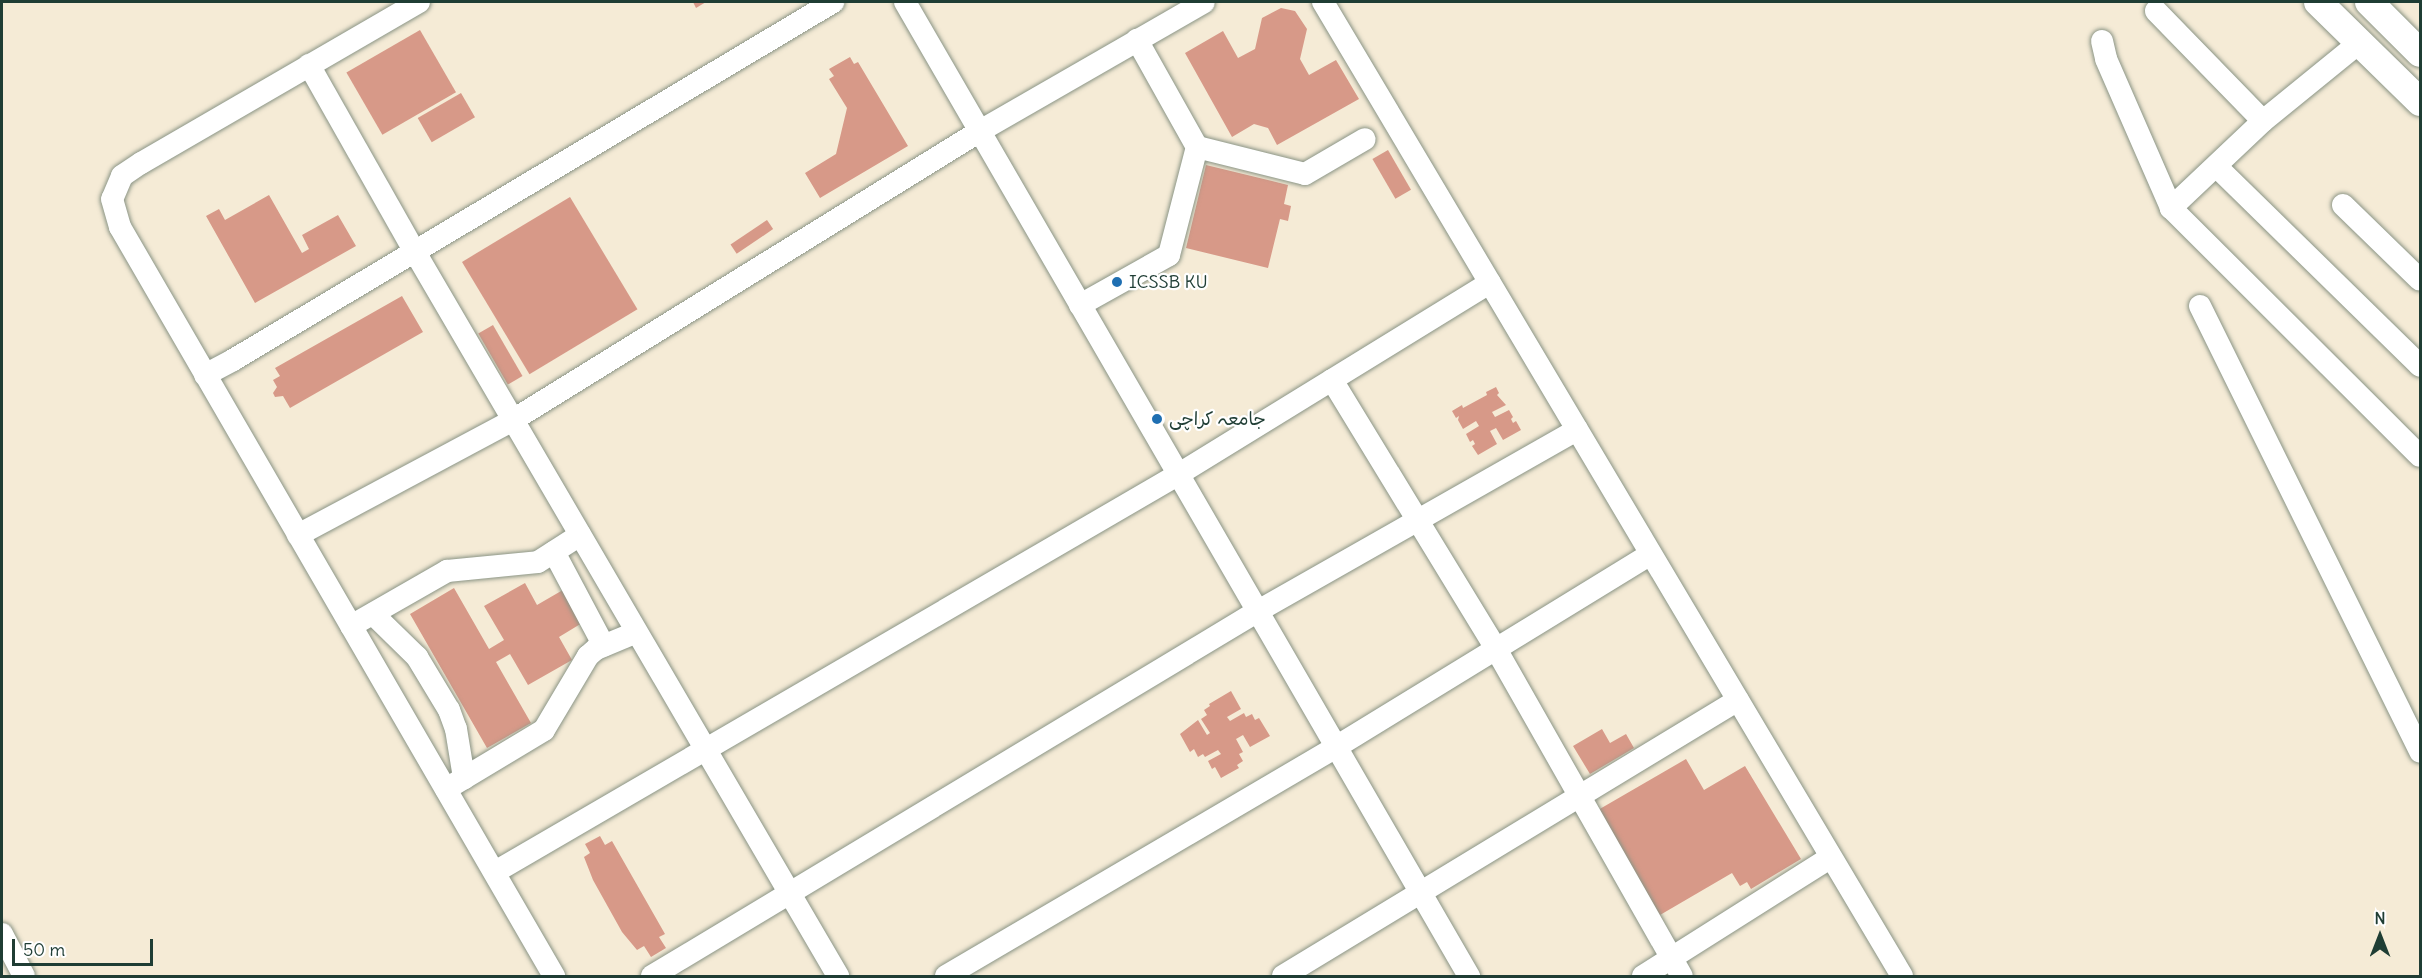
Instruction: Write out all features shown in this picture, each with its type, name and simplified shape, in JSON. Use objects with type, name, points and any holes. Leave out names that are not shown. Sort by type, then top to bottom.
[{"type":"main road","points":[[2318,2],[2421,102]]},
{"type":"main road","points":[[2369,2],[2421,53]]},
{"type":"street","points":[[419,2],[141,163],[122,176],[115,187],[112,199],[120,227],[351,626],[455,784],[495,872],[554,976]]},
{"type":"street","points":[[205,375],[833,2]]},
{"type":"street","points":[[905,2],[1469,976]]},
{"type":"street","points":[[298,535],[513,420],[980,131],[1204,2]]},
{"type":"street","points":[[1323,2],[1902,976]]},
{"type":"street","points":[[2156,11],[2264,121]]},
{"type":"street","points":[[1080,305],[1169,255],[1197,147],[1137,40]]},
{"type":"street","points":[[2102,41],[2106,59],[2171,208],[2421,456]]},
{"type":"street","points":[[2171,208],[2264,121],[2359,43]]},
{"type":"street","points":[[309,65],[415,252],[838,976]]},
{"type":"street","points":[[1197,147],[1305,174],[1365,139]]},
{"type":"street","points":[[2217,167],[2421,366]]},
{"type":"street","points":[[2343,205],[2421,280]]},
{"type":"street","points":[[495,872],[1179,474],[1490,283]]},
{"type":"street","points":[[2200,306],[2421,752]]},
{"type":"street","points":[[1332,380],[1496,649],[1677,968]]},
{"type":"street","points":[[652,976],[790,895],[1257,611],[1577,429]]},
{"type":"street","points":[[351,626],[447,571],[538,562],[580,535]]},
{"type":"street","points":[[554,552],[604,646]]},
{"type":"street","points":[[946,976],[1336,747],[1651,554]]},
{"type":"street","points":[[373,614],[417,657],[449,710],[456,729],[455,784]]},
{"type":"street","points":[[455,784],[544,730],[588,656],[604,646],[637,632]]},
{"type":"street","points":[[1283,976],[1738,699]]},
{"type":"street","points":[[1643,976],[1677,968],[1831,857]]},
{"type":"street","points":[[2,934],[24,976]]},
{"type":"building","points":[[693,2],[706,2],[696,8]]},
{"type":"building","points":[[1281,8],[1295,11],[1307,29],[1300,59],[1309,75],[1336,60],[1359,99],[1277,145],[1268,128],[1254,124],[1232,137],[1185,53],[1223,31],[1238,58],[1255,49],[1262,18]]},
{"type":"building","points":[[420,30],[456,92],[382,135],[346,72]]},
{"type":"building","points":[[850,57],[854,64],[858,62],[908,146],[820,198],[805,173],[836,154],[847,108],[829,79],[834,76],[829,69]]},
{"type":"building","points":[[461,93],[475,117],[432,142],[418,118]]},
{"type":"building","points":[[1388,150],[1411,190],[1395,199],[1372,159]]},
{"type":"building","points":[[1206,165],[1288,185],[1284,204],[1291,206],[1288,221],[1280,219],[1268,268],[1186,248]]},
{"type":"building","points":[[269,195],[302,253],[309,249],[302,235],[338,215],[356,246],[255,303],[206,216],[219,209],[225,220]]},
{"type":"building","points":[[570,197],[637,309],[529,374],[462,262]]},
{"type":"building","points":[[767,220],[773,229],[737,254],[731,245]]},
{"type":"building","points":[[402,296],[423,332],[290,408],[283,396],[275,397],[273,393],[277,387],[273,380],[280,376],[275,368]]},
{"type":"building","points":[[493,325],[522,376],[508,385],[478,334]]},
{"type":"building","points":[[1496,387],[1499,393],[1497,395],[1506,405],[1492,412],[1495,417],[1509,410],[1513,423],[1516,421],[1521,430],[1503,440],[1496,428],[1490,431],[1497,444],[1478,455],[1472,446],[1475,444],[1473,440],[1470,442],[1466,434],[1479,426],[1476,421],[1463,429],[1458,420],[1459,416],[1456,418],[1452,411],[1462,405],[1463,408],[1487,395],[1486,392]]},
{"type":"building","points":[[525,583],[537,605],[568,587],[587,620],[559,637],[572,660],[528,685],[510,654],[496,662],[531,723],[487,748],[410,614],[454,588],[489,649],[504,640],[484,606]]},
{"type":"building","points":[[1231,691],[1241,709],[1227,717],[1230,721],[1244,713],[1246,717],[1252,714],[1255,720],[1259,718],[1270,736],[1250,747],[1243,735],[1236,739],[1243,752],[1239,754],[1243,761],[1237,765],[1239,768],[1221,778],[1215,767],[1212,769],[1208,761],[1221,754],[1218,750],[1205,757],[1203,754],[1198,757],[1194,749],[1190,752],[1180,734],[1198,720],[1207,735],[1210,733],[1201,719],[1207,715],[1204,710],[1210,706],[1209,704]]},
{"type":"building","points":[[1602,729],[1610,743],[1626,734],[1634,748],[1590,774],[1573,746]]},
{"type":"building","points":[[1686,759],[1704,790],[1745,766],[1801,859],[1751,889],[1747,882],[1740,886],[1732,873],[1660,915],[1598,810]]},
{"type":"building","points":[[600,836],[605,845],[612,841],[665,934],[659,937],[666,948],[651,957],[644,946],[637,950],[622,932],[593,880],[584,857],[590,853],[585,844]]},
{"type":"place","name":"ICSSB KU","points":[[1117,282]]},
{"type":"place","name":"جامعہ کراچی","points":[[1157,419]]}]
